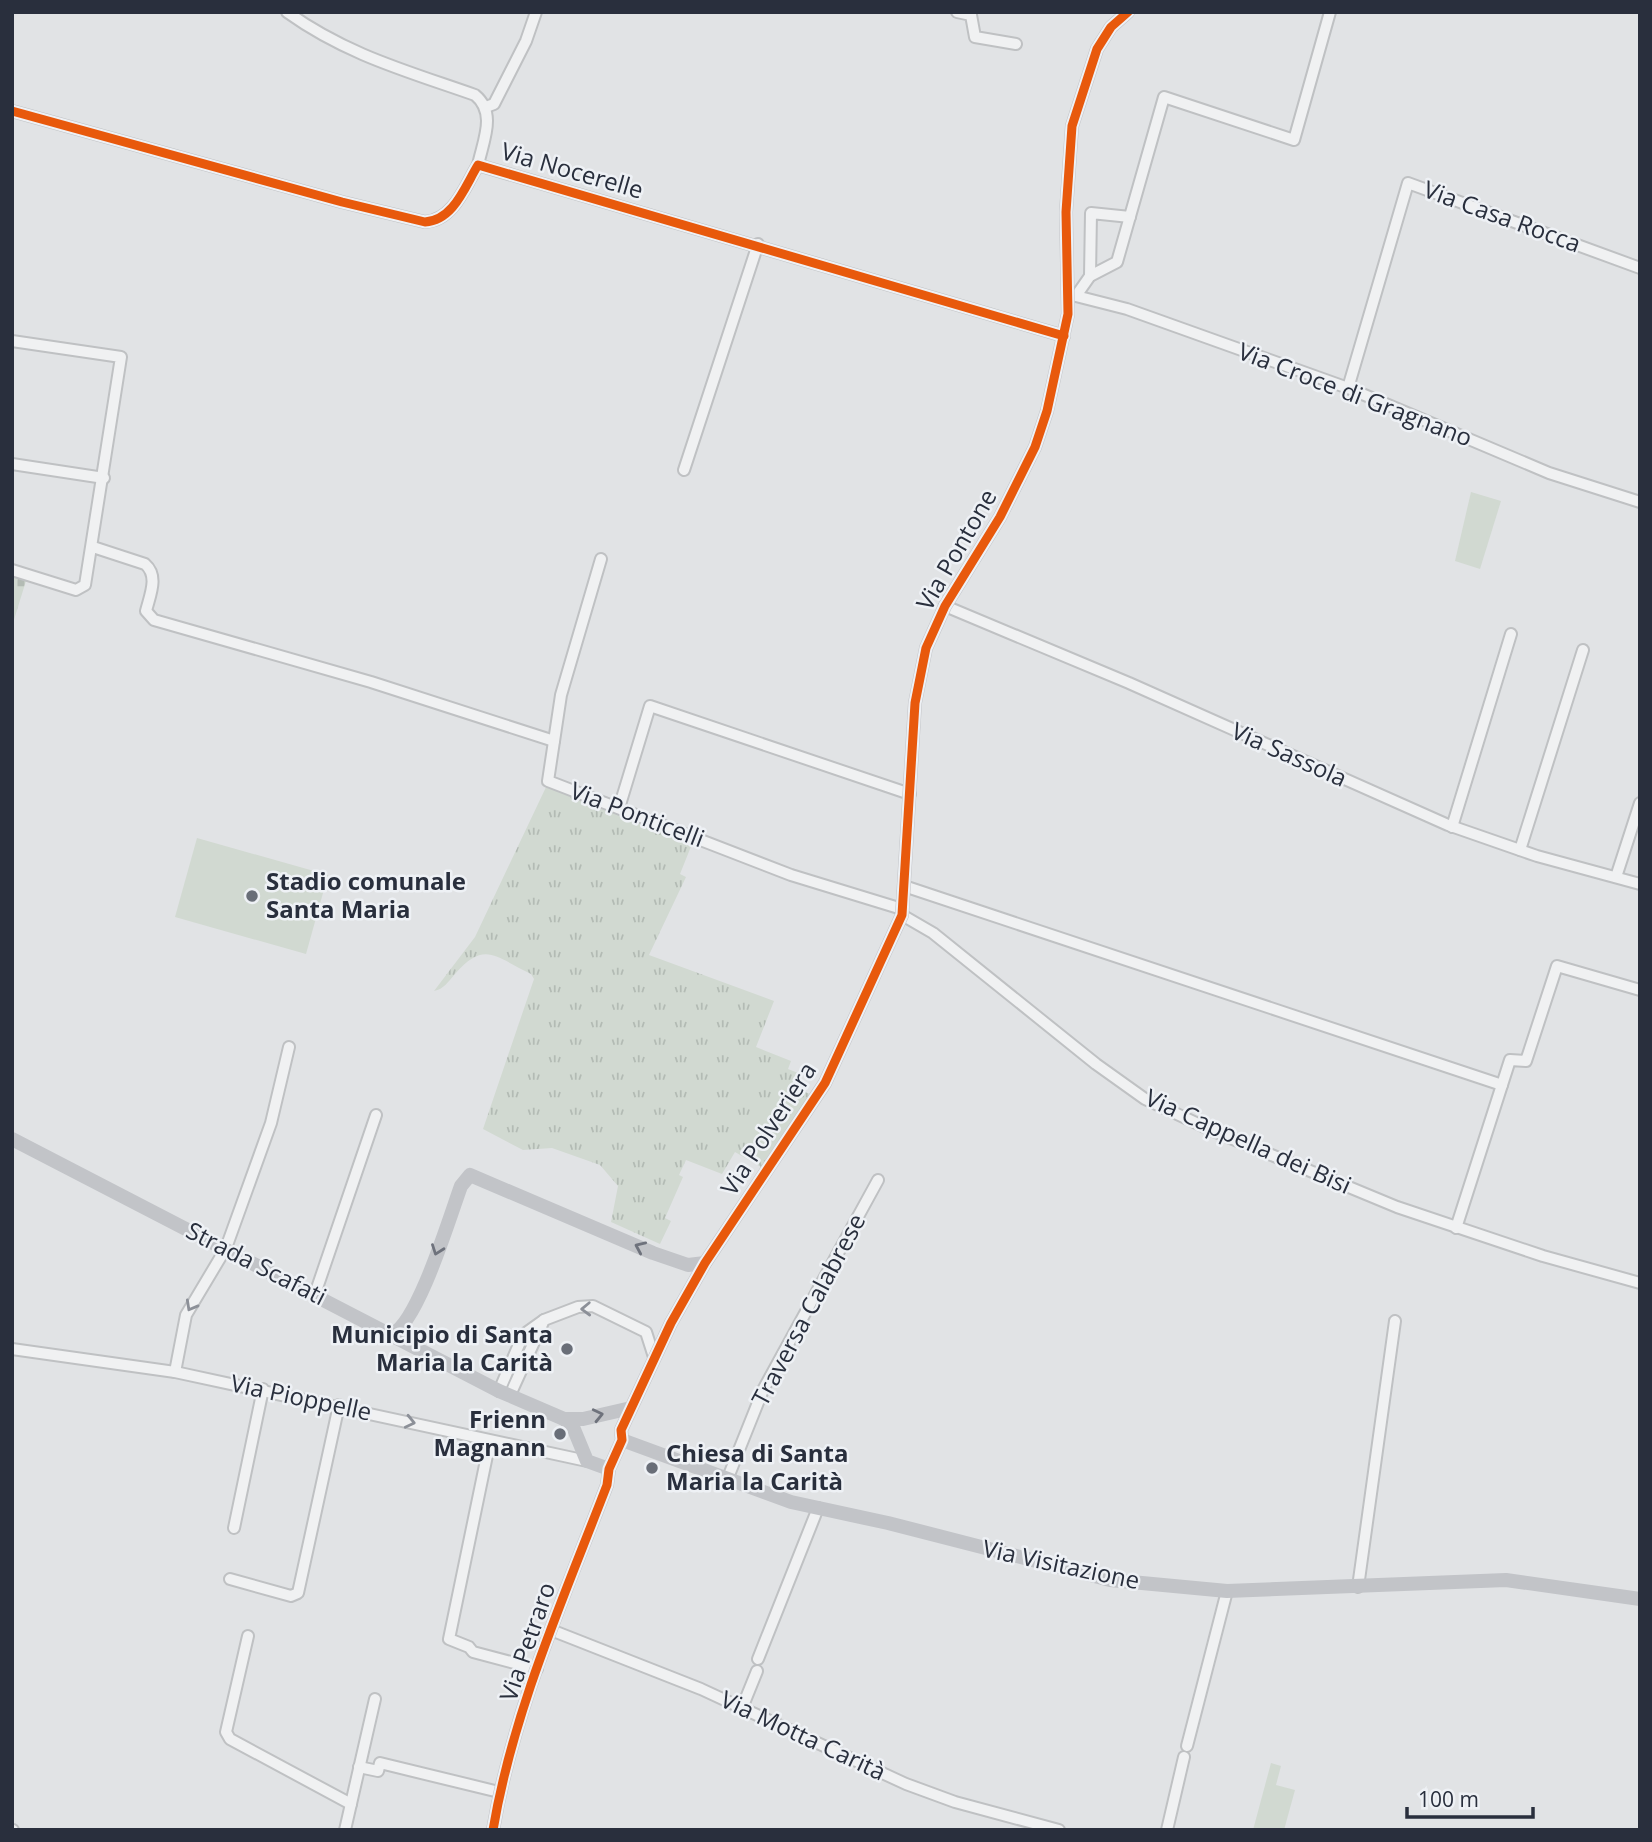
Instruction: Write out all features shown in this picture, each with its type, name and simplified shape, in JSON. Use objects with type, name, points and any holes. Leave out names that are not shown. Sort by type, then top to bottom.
[{"type":"street","name":"Via Nocerelle","points":[[12,111],[342,202],[425,222],[435,221],[451,209],[478,165],[488,117],[486,107],[475,95],[371,60],[340,46],[287,12]]},
{"type":"street","points":[[486,107],[494,104],[526,41],[536,12]]},
{"type":"street","points":[[957,12],[971,15],[975,37],[1016,44]]},
{"type":"street","name":"Via Pontone","points":[[902,912],[915,703],[926,648],[945,606],[1000,517],[1035,447],[1050,401],[1072,295],[1066,212],[1072,126],[1097,49],[1111,27],[1128,12]]},
{"type":"street","points":[[1072,295],[1090,276],[1117,262],[1164,97],[1294,140],[1330,12]]},
{"type":"street","name":"Via Nocerelle","points":[[478,165],[758,244],[1064,336]]},
{"type":"street","name":"Via Casa Rocca","points":[[1349,388],[1408,183],[1640,268]]},
{"type":"street","points":[[1090,276],[1091,213],[1130,217]]},
{"type":"street","points":[[684,470],[758,244]]},
{"type":"street","name":"Via Croce di Gragnano","points":[[1072,295],[1127,309],[1349,388],[1549,473],[1640,502]]},
{"type":"street","points":[[12,341],[121,357],[87,582],[79,589],[12,570]]},
{"type":"street","points":[[12,464],[104,478]]},
{"type":"street","points":[[93,547],[145,564],[151,569],[153,577],[146,611],[155,620],[371,681],[554,741]]},
{"type":"street","name":"Via Ponticelli","points":[[601,559],[561,695],[548,781],[791,875],[902,912]]},
{"type":"street","name":"Via Sassola","points":[[945,606],[1129,683],[1452,827],[1520,850],[1640,884]]},
{"type":"street","points":[[1452,827],[1511,634]]},
{"type":"street","points":[[1520,850],[1583,650]]},
{"type":"street","points":[[619,808],[650,706],[910,794]]},
{"type":"street","points":[[1616,877],[1640,803]]},
{"type":"street","points":[[904,886],[1502,1085]]},
{"type":"street","name":"Via Cappella dei Bisi","points":[[902,912],[933,933],[1096,1064],[1144,1099],[1211,1130],[1456,1228],[1640,1283]]},
{"type":"street","name":"Via Polveriera","points":[[654,1357],[705,1263],[819,1094],[872,986],[902,912]]},
{"type":"street","points":[[1456,1228],[1510,1060],[1525,1061],[1557,966],[1640,990]]},
{"type":"street","points":[[175,1372],[186,1315],[226,1248],[271,1123],[289,1047]]},
{"type":"street","points":[[315,1294],[376,1115]]},
{"type":"street","name":"Strada Scafati","points":[[12,1139],[505,1393]]},
{"type":"street","points":[[392,1334],[403,1327],[424,1284],[461,1186],[470,1175],[688,1265],[705,1263]]},
{"type":"street","name":"Traversa Calabrese","points":[[727,1480],[763,1390],[878,1180]]},
{"type":"street","points":[[688,1265],[695,1280]]},
{"type":"street","points":[[593,1306],[646,1332],[654,1357],[631,1408],[583,1419],[564,1419],[505,1393],[523,1335],[544,1320],[578,1307],[593,1306]]},
{"type":"street","points":[[1358,1587],[1395,1321]]},
{"type":"street","name":"Via Pioppelle","points":[[12,1349],[175,1372],[263,1389],[587,1461]]},
{"type":"street","points":[[234,1528],[263,1389]]},
{"type":"street","points":[[230,1579],[291,1595],[298,1593],[339,1405]]},
{"type":"street","name":"Via Petraro","points":[[493,1830],[499,1792],[537,1669],[607,1485],[609,1469],[622,1440],[621,1430],[631,1408]]},
{"type":"street","points":[[564,1419],[577,1434],[587,1461],[609,1469]]},
{"type":"street","name":"Via Visitazione","points":[[622,1440],[727,1480],[818,1508],[1110,1580],[1227,1591],[1506,1580],[1640,1599]]},
{"type":"street","points":[[490,1441],[449,1639],[469,1647],[473,1652],[537,1669]]},
{"type":"street","points":[[758,1659],[818,1508]]},
{"type":"street","points":[[1188,1746],[1227,1591]]},
{"type":"street","name":"Via Motta Carità","points":[[551,1630],[742,1708],[906,1784],[954,1802],[1059,1830]]},
{"type":"street","points":[[248,1636],[226,1731],[230,1739],[351,1804]]},
{"type":"street","points":[[742,1708],[757,1671]]},
{"type":"street","points":[[345,1830],[375,1699]]},
{"type":"street","points":[[1167,1830],[1184,1758]]},
{"type":"street","points":[[359,1767],[378,1771],[380,1763],[499,1792]]},
{"type":"green space","points":[[1471,492],[1501,501],[1480,569],[1455,561]]},
{"type":"green space","points":[[12,577],[26,581],[12,626]]},
{"type":"green space","points":[[547,785],[694,839],[680,874],[686,877],[649,955],[774,1001],[756,1047],[791,1061],[788,1069],[798,1073],[792,1087],[810,1094],[761,1167],[735,1152],[722,1174],[686,1160],[679,1175],[683,1177],[665,1218],[671,1221],[660,1244],[611,1222],[618,1186],[600,1165],[552,1148],[523,1150],[483,1129],[534,979],[531,974],[499,958],[483,955],[474,957],[446,985],[434,991],[475,937]]},
{"type":"green space","name":"Stadio comunale Santa Maria","points":[[197,838],[328,875],[306,954],[175,917]]},
{"type":"green space","points":[[1271,1763],[1281,1766],[1276,1785],[1295,1790],[1284,1830],[1253,1830]]},
{"type":"cycle path","points":[[493,1830],[513,1742],[527,1698],[557,1612],[607,1485],[609,1469],[622,1440],[621,1430],[671,1323],[705,1263],[825,1083],[902,915],[915,703],[926,648],[945,606],[1000,517],[1035,447],[1047,411],[1068,314],[1066,212],[1072,126],[1097,49],[1111,27],[1128,12]]},
{"type":"cycle path","points":[[12,111],[342,202],[425,222],[435,220],[451,209],[478,165],[1064,336]]},
{"type":"place","name":"Stadio comunale Santa Maria","points":[[252,896]]},
{"type":"place","name":"Municipio di Santa Maria la Carità","points":[[567,1349]]},
{"type":"place","name":"Frienn Magnann","points":[[560,1434]]},
{"type":"place","name":"Chiesa di Santa Maria la Carità","points":[[652,1468]]}]
